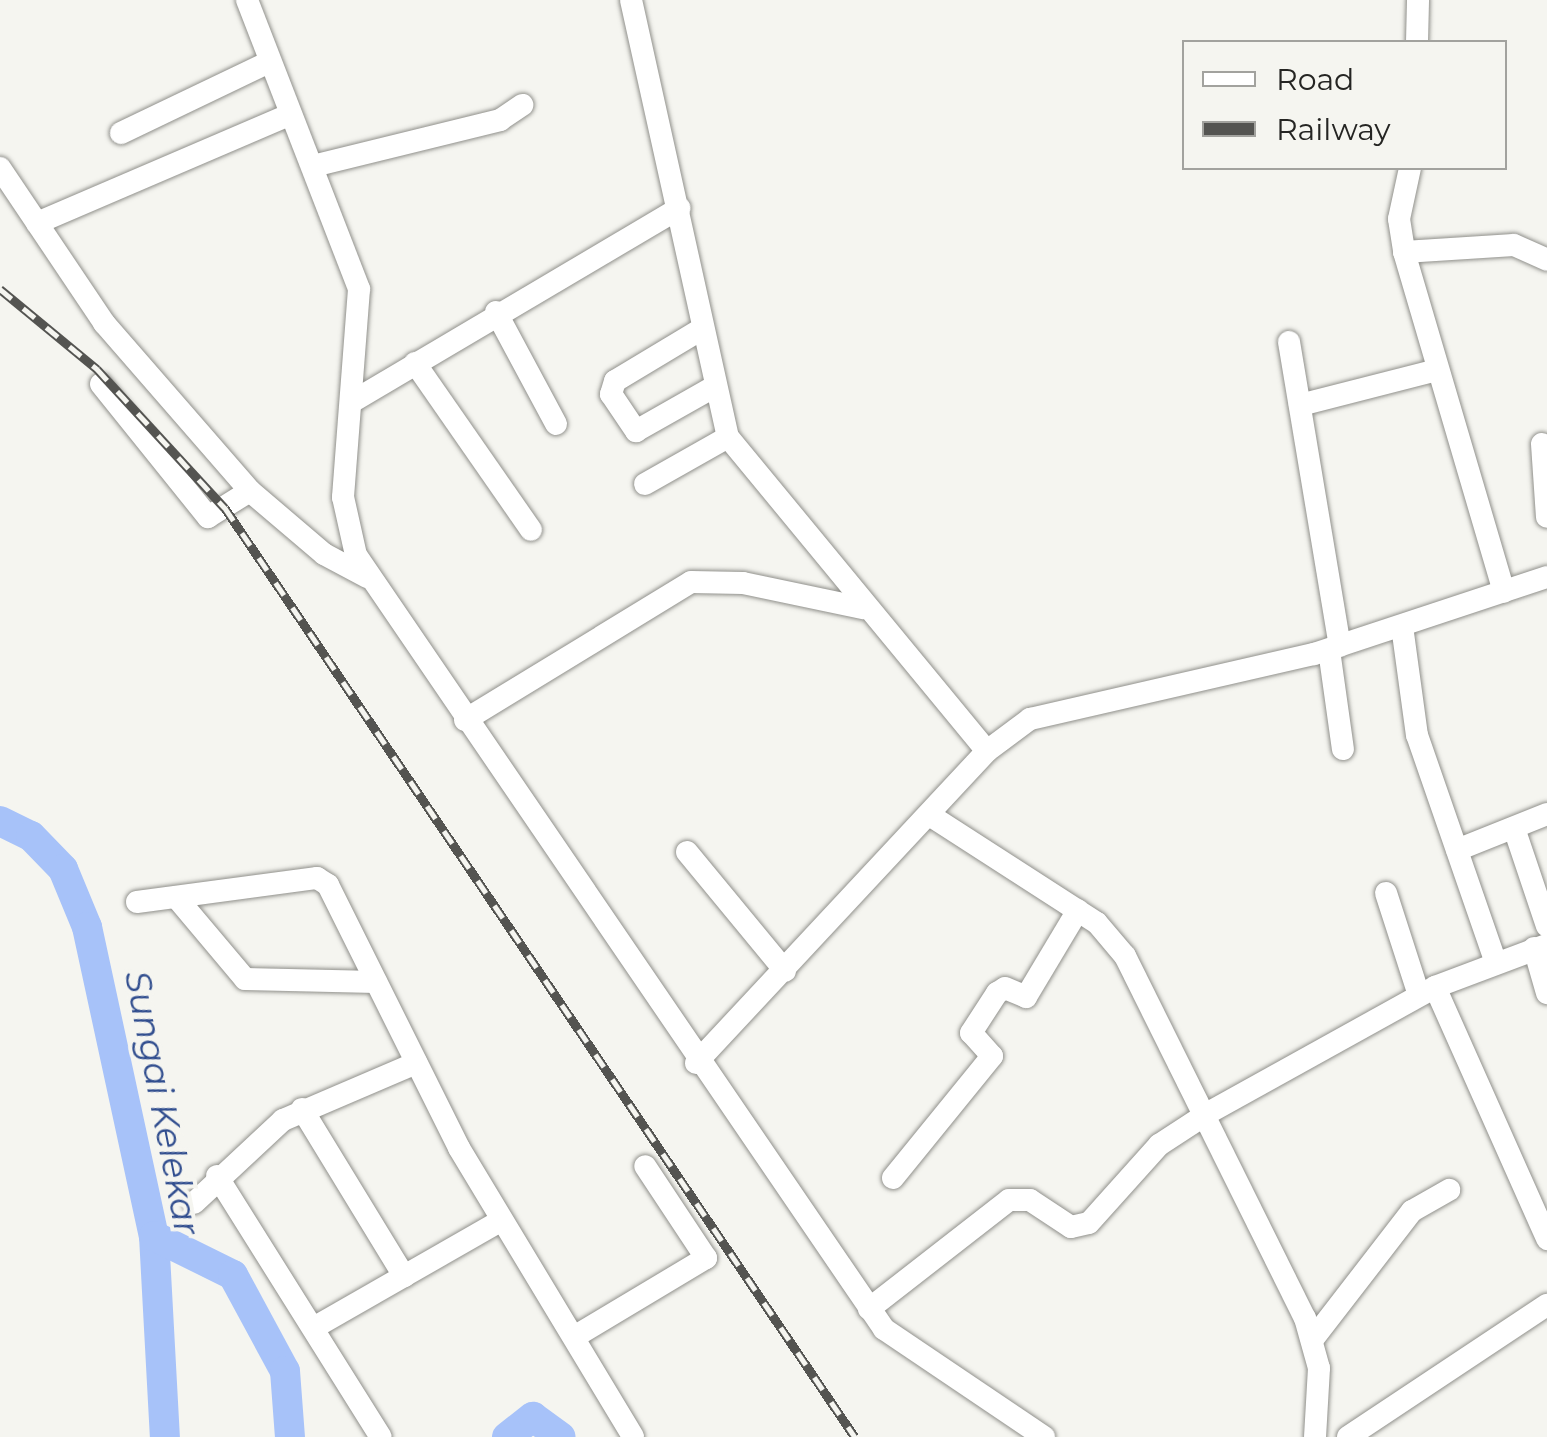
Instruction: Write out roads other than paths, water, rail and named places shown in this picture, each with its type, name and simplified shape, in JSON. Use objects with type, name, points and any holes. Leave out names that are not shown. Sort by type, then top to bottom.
[{"type":"street","points":[[247,0],[359,289],[355,400],[343,497],[347,531],[370,579],[696,1063],[869,1310],[900,1345],[1044,1437]]},
{"type":"street","points":[[631,0],[680,208],[712,388],[728,438],[863,608],[987,751]]},
{"type":"street","points":[[1417,40],[1418,0]]},
{"type":"street","points":[[120,133],[269,62]]},
{"type":"street","points":[[313,166],[500,120],[522,105]]},
{"type":"street","points":[[36,223],[291,114]]},
{"type":"street","points":[[0,168],[104,323],[250,491],[324,554],[370,579]]},
{"type":"street","points":[[1410,170],[1399,219],[1404,252],[1504,592]]},
{"type":"street","points":[[355,400],[496,312],[680,208]]},
{"type":"street","points":[[1404,252],[1514,245],[1547,260]]},
{"type":"street","points":[[496,312],[556,424]]},
{"type":"street","points":[[700,330],[615,380],[611,394],[636,431],[712,388]]},
{"type":"street","points":[[1289,342],[1334,648],[1343,749]]},
{"type":"street","points":[[415,363],[531,530]]},
{"type":"street","points":[[1300,405],[1437,370]]},
{"type":"street","points":[[101,384],[208,517],[250,491]]},
{"type":"street","points":[[645,484],[728,438]]},
{"type":"street","points":[[1542,444],[1547,517]]},
{"type":"street","points":[[696,1063],[931,816],[987,751],[1066,705],[1334,648],[1547,578]]},
{"type":"street","points":[[465,720],[690,582],[743,582],[863,608]]},
{"type":"street","points":[[1402,626],[1416,735],[1496,963]]},
{"type":"street","points":[[1458,850],[1547,814]]},
{"type":"street","points":[[931,816],[1078,910],[1125,956],[1208,1113],[1313,1339],[1315,1437]]},
{"type":"street","points":[[1514,828],[1547,926]]},
{"type":"street","points":[[687,852],[785,972]]},
{"type":"street","points":[[136,902],[323,881],[500,1221],[633,1437]]},
{"type":"street","points":[[1386,893],[1427,991],[1547,1239]]},
{"type":"street","points":[[176,896],[237,976],[376,982]]},
{"type":"street","points":[[893,1178],[992,1056],[971,1033],[998,993],[1004,988],[1026,997],[1078,910]]},
{"type":"street","points":[[869,1310],[1009,1200],[1030,1200],[1071,1227],[1089,1223],[1159,1144],[1427,991],[1540,947],[1547,993]]},
{"type":"street","points":[[194,1203],[217,1176],[302,1109],[416,1063]]},
{"type":"street","points":[[302,1109],[404,1276]]},
{"type":"street","points":[[574,1337],[706,1258],[645,1166]]},
{"type":"street","points":[[217,1176],[381,1437]]},
{"type":"street","points":[[1313,1339],[1403,1220],[1450,1190]]},
{"type":"street","points":[[315,1327],[500,1221]]},
{"type":"street","points":[[1348,1437],[1547,1305]]},
{"type":"waterway","name":"Sungai Kelekar","points":[[0,821],[31,836],[63,869],[87,927],[154,1236],[165,1437]]},
{"type":"waterway","points":[[154,1236],[233,1275],[285,1371],[290,1437]]},
{"type":"waterway","points":[[507,1437],[533,1417],[561,1437]]},
{"type":"railway","points":[[0,289],[97,369],[225,508],[855,1437]]}]
